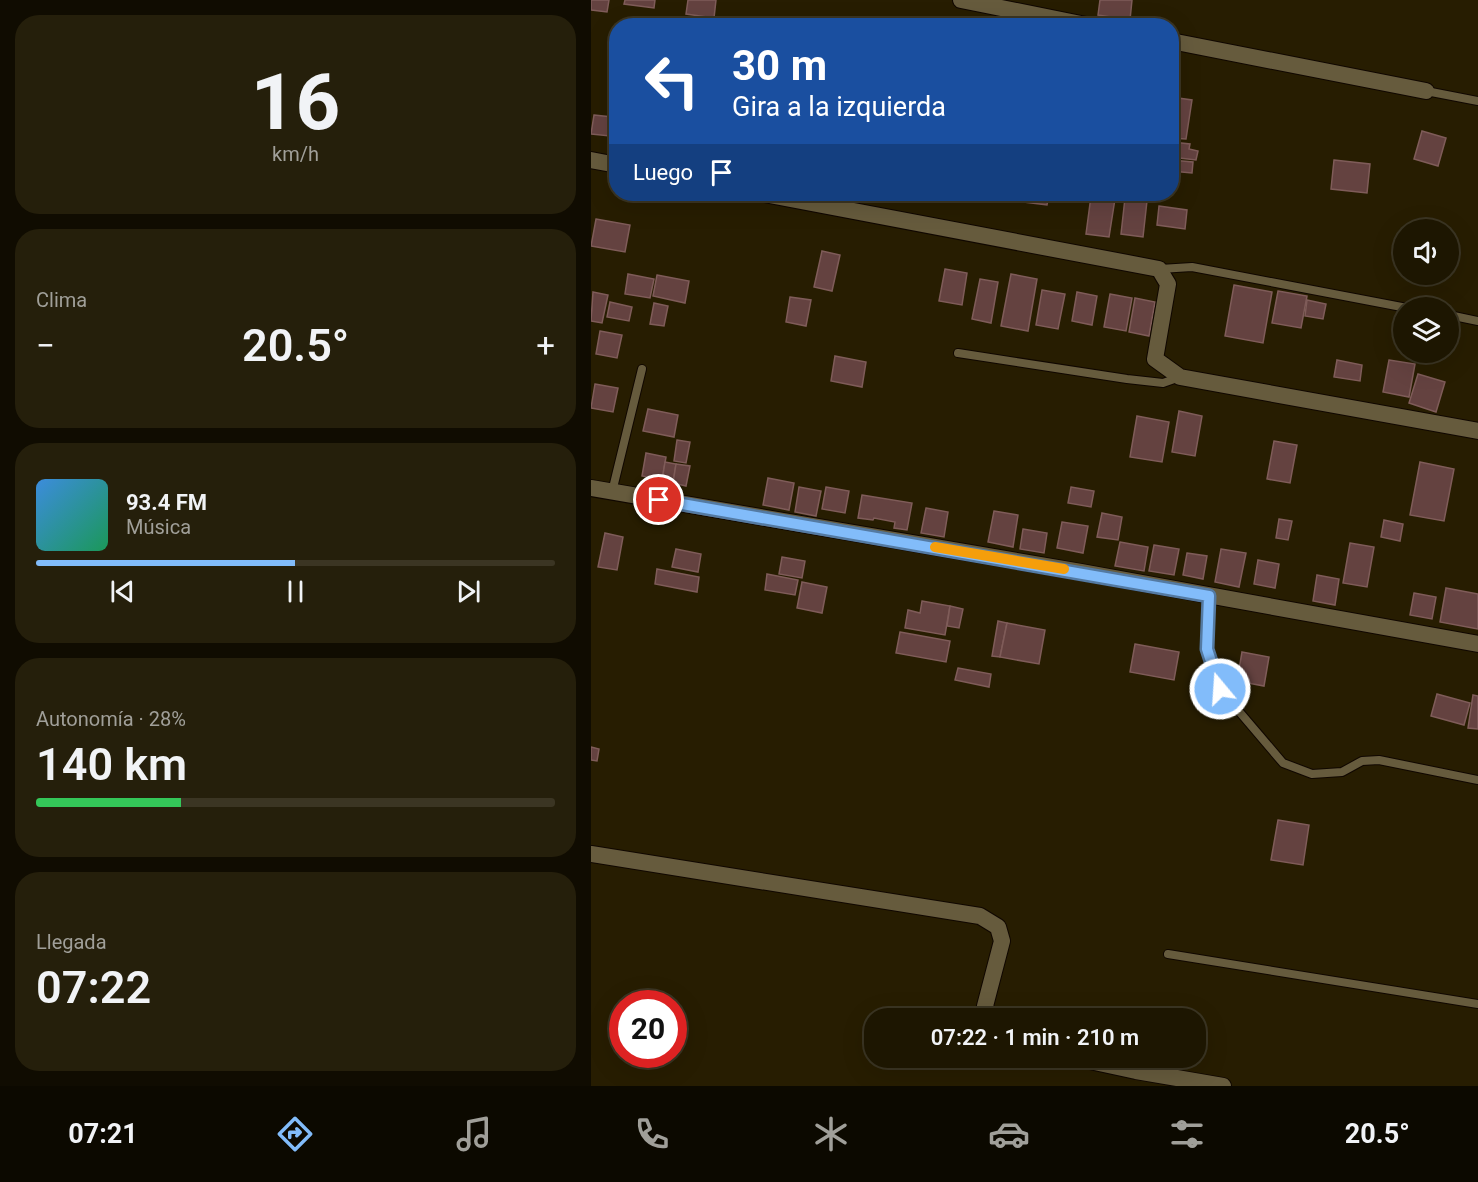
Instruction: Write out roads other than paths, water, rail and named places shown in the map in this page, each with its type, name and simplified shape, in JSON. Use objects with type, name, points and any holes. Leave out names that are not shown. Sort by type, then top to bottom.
[{"type":"street","points":[[961,0],[1051,18]]},
{"type":"street","points":[[1179,43],[1426,91]]},
{"type":"street","points":[[591,160],[609,163]]},
{"type":"street","points":[[801,201],[1159,269],[1168,284],[1155,359],[1180,377],[1478,431]]},
{"type":"street","points":[[591,488],[1478,644]]},
{"type":"street","points":[[591,854],[979,916],[998,927],[1002,941],[986,1008]]},
{"type":"street","points":[[1122,1068],[1223,1086]]},
{"type":"lane","points":[[1426,91],[1478,102]]},
{"type":"lane","points":[[1159,269],[1192,267],[1393,305]]},
{"type":"lane","points":[[1459,317],[1478,321]]},
{"type":"lane","points":[[958,353],[1163,383],[1180,377]]},
{"type":"lane","points":[[612,492],[642,369]]},
{"type":"lane","points":[[1209,596],[1207,649],[1220,689],[1283,764],[1312,774],[1342,772],[1362,761],[1379,760],[1478,780]]},
{"type":"lane","points":[[1168,954],[1478,1004]]}]
